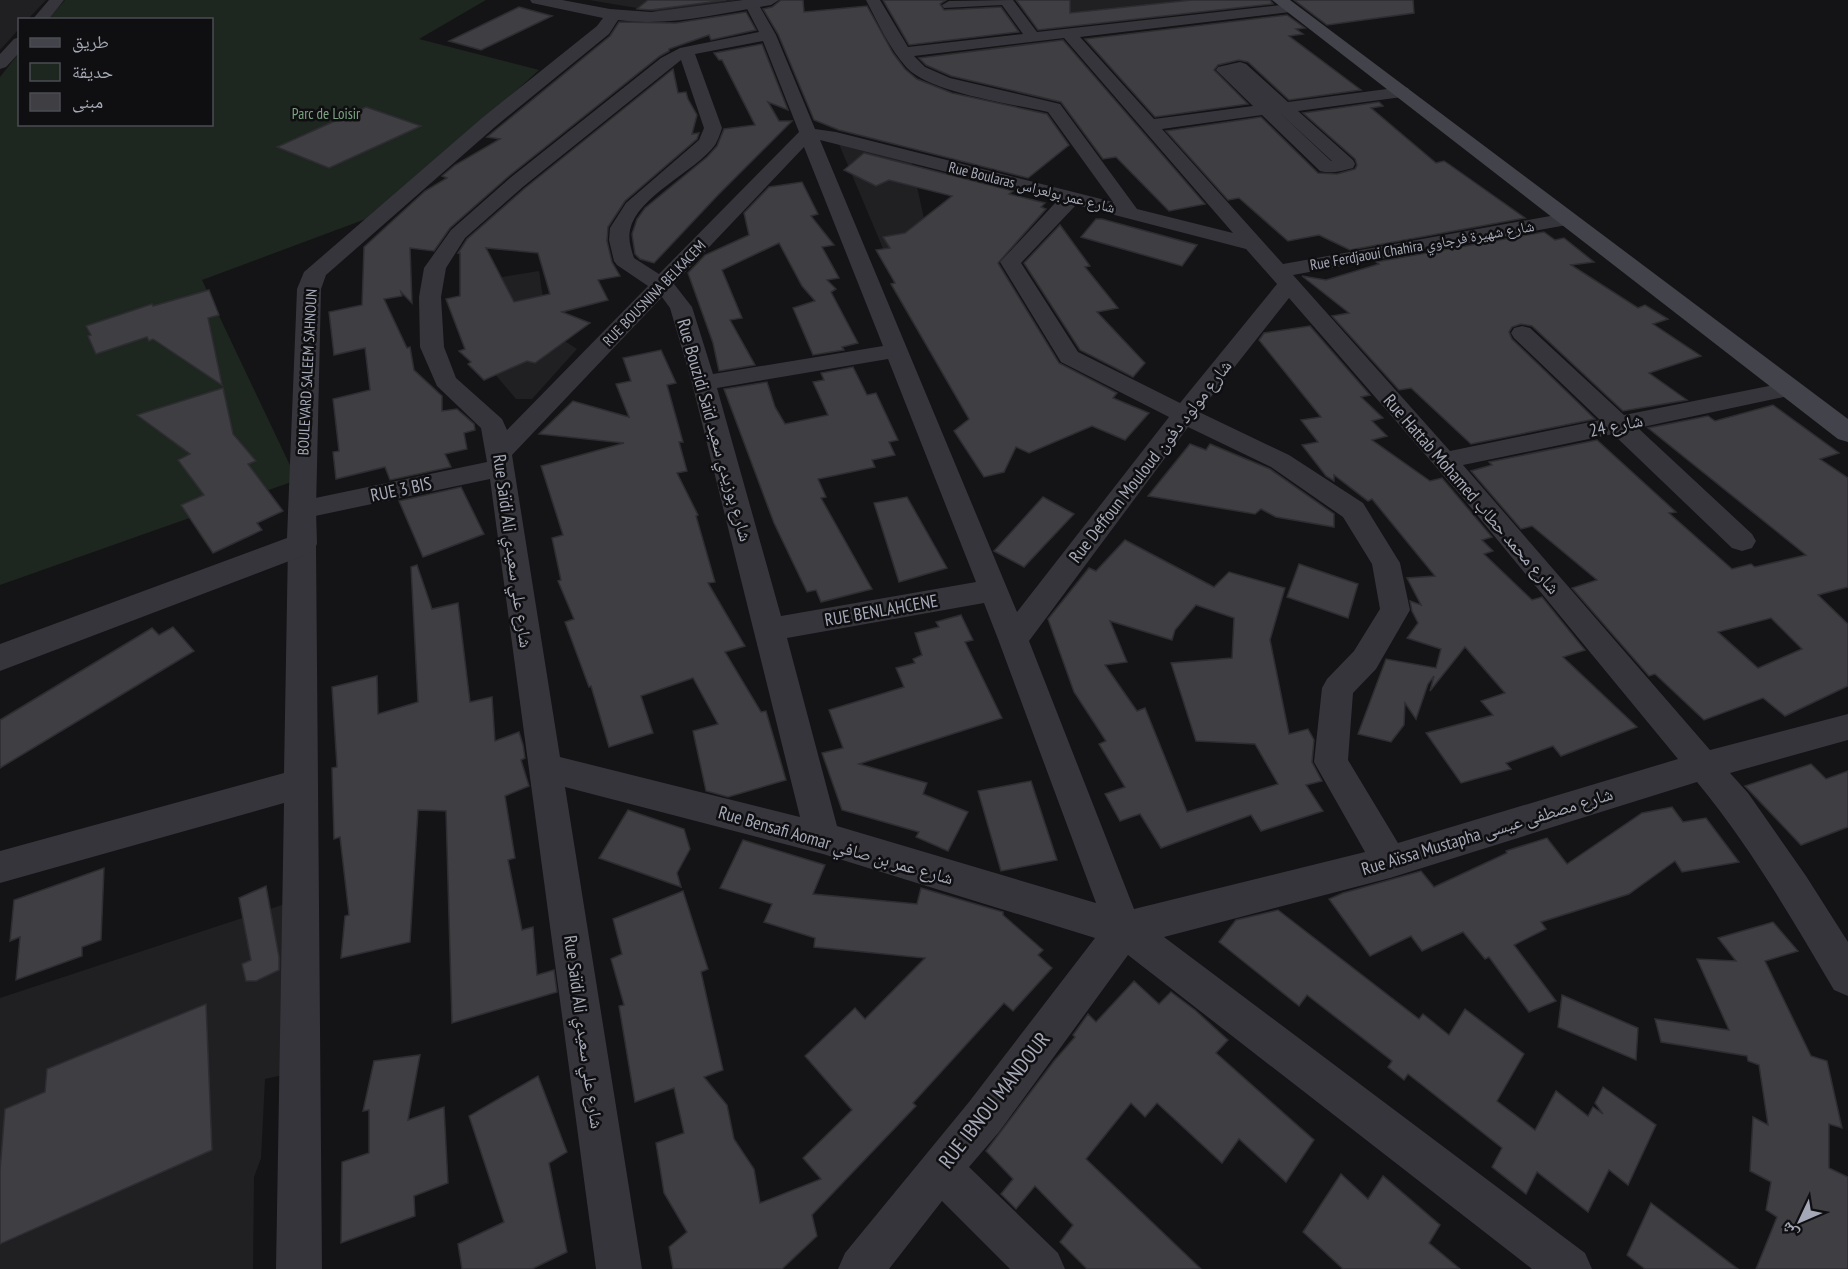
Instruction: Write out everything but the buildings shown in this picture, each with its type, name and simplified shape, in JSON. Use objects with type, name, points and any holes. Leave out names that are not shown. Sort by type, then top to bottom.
[{"type":"main road","points":[[1285,4],[1848,433]]},
{"type":"street","points":[[41,18],[57,0]]},
{"type":"street","points":[[538,0],[614,15],[667,16],[761,2],[768,35],[1013,639],[1124,928],[1569,1269]]},
{"type":"street","points":[[873,0],[905,52],[919,70],[942,81],[1054,108],[1130,212]]},
{"type":"street","points":[[949,5],[1006,0],[1033,37]]},
{"type":"street","points":[[905,52],[1285,4]]},
{"type":"street","name":"BOULEVARD SALEEM SAHNOUN","points":[[301,527],[309,289],[316,272],[489,122],[603,30],[614,15]]},
{"type":"street","name":"Rue Hattab Mohamed شارع محمد حطاب","points":[[1068,33],[1472,492],[1742,813],[1793,888],[1848,977]]},
{"type":"street","name":"Rue Saïdi Ali شارع علي سعيدي","points":[[619,1269],[500,460],[493,425],[445,381],[432,347],[430,297],[435,268],[458,234],[635,85],[667,61],[686,51],[768,35]]},
{"type":"street","points":[[0,64],[18,44]]},
{"type":"street","name":"Rue Bouzidi Saïd شارع بوزيدي سعيد","points":[[686,51],[713,128],[707,143],[632,207],[620,228],[620,244],[624,261],[663,285],[681,307],[704,383],[823,838]]},
{"type":"street","points":[[1240,67],[1286,108],[1346,164],[1327,167],[1224,70],[1240,67]]},
{"type":"street","points":[[1150,125],[1402,92]]},
{"type":"street","name":"Rue Boularas شارع عمر بولعراس","points":[[808,133],[836,137],[1256,245]]},
{"type":"street","name":"RUE BOUSNINA BELKACEM","points":[[500,460],[808,133]]},
{"type":"street","points":[[1072,197],[1010,262],[1069,357],[1280,461],[1353,510],[1386,563],[1395,610],[1365,660],[1338,688],[1331,762],[1390,862]]},
{"type":"street","name":"Rue Ferdjaoui Chahira شارع شهيرة فرجاوي","points":[[1284,277],[1567,219]]},
{"type":"street","name":"Rue Deffoun Mouloud شارع مولود دفون","points":[[1013,639],[1184,415],[1284,277]]},
{"type":"street","points":[[1522,333],[1742,541]]},
{"type":"street","points":[[704,383],[896,351]]},
{"type":"street","name":"شارع 24","points":[[1443,461],[1789,388]]},
{"type":"street","name":"RUE 3 BIS","points":[[301,527],[500,460]]},
{"type":"street","points":[[0,658],[301,527],[299,1269]]},
{"type":"street","name":"RUE BENLAHCENE","points":[[770,630],[993,590]]},
{"type":"street","name":"Rue Aïssa Mustapha شارع مصطفى عيسى","points":[[1124,928],[1390,862],[1703,766],[1848,727]]},
{"type":"street","name":"Rue Bensafi Aomar شارع عمر بن صافي","points":[[546,768],[823,838],[1124,928]]},
{"type":"street","points":[[0,867],[301,783]]},
{"type":"street","name":"RUE IBNOU MANDOUR","points":[[861,1269],[984,1117],[1124,928]]},
{"type":"street","points":[[940,1169],[1042,1269]]},
{"type":"shaded area","points":[[0,0],[46,0],[29,18],[18,18],[18,30],[0,50]]},
{"type":"shaded area","points":[[589,0],[739,0],[672,11],[655,11]]},
{"type":"shaded area","points":[[1018,0],[1261,0],[1047,26]]},
{"type":"shaded area","points":[[836,137],[910,155],[930,246],[885,253]]},
{"type":"shaded area","points":[[539,271],[548,330],[577,349],[532,399],[516,399],[484,361],[466,283]]},
{"type":"shaded area","points":[[303,898],[305,1070],[265,1079],[261,1158],[254,1177],[253,1269],[0,1269],[0,998]]},
{"type":"green space","name":"Parc de Loisir","points":[[65,0],[486,0],[419,39],[539,70],[382,213],[202,280],[297,480],[0,585],[0,77],[18,54],[18,126],[213,126],[213,18],[49,18]]}]
